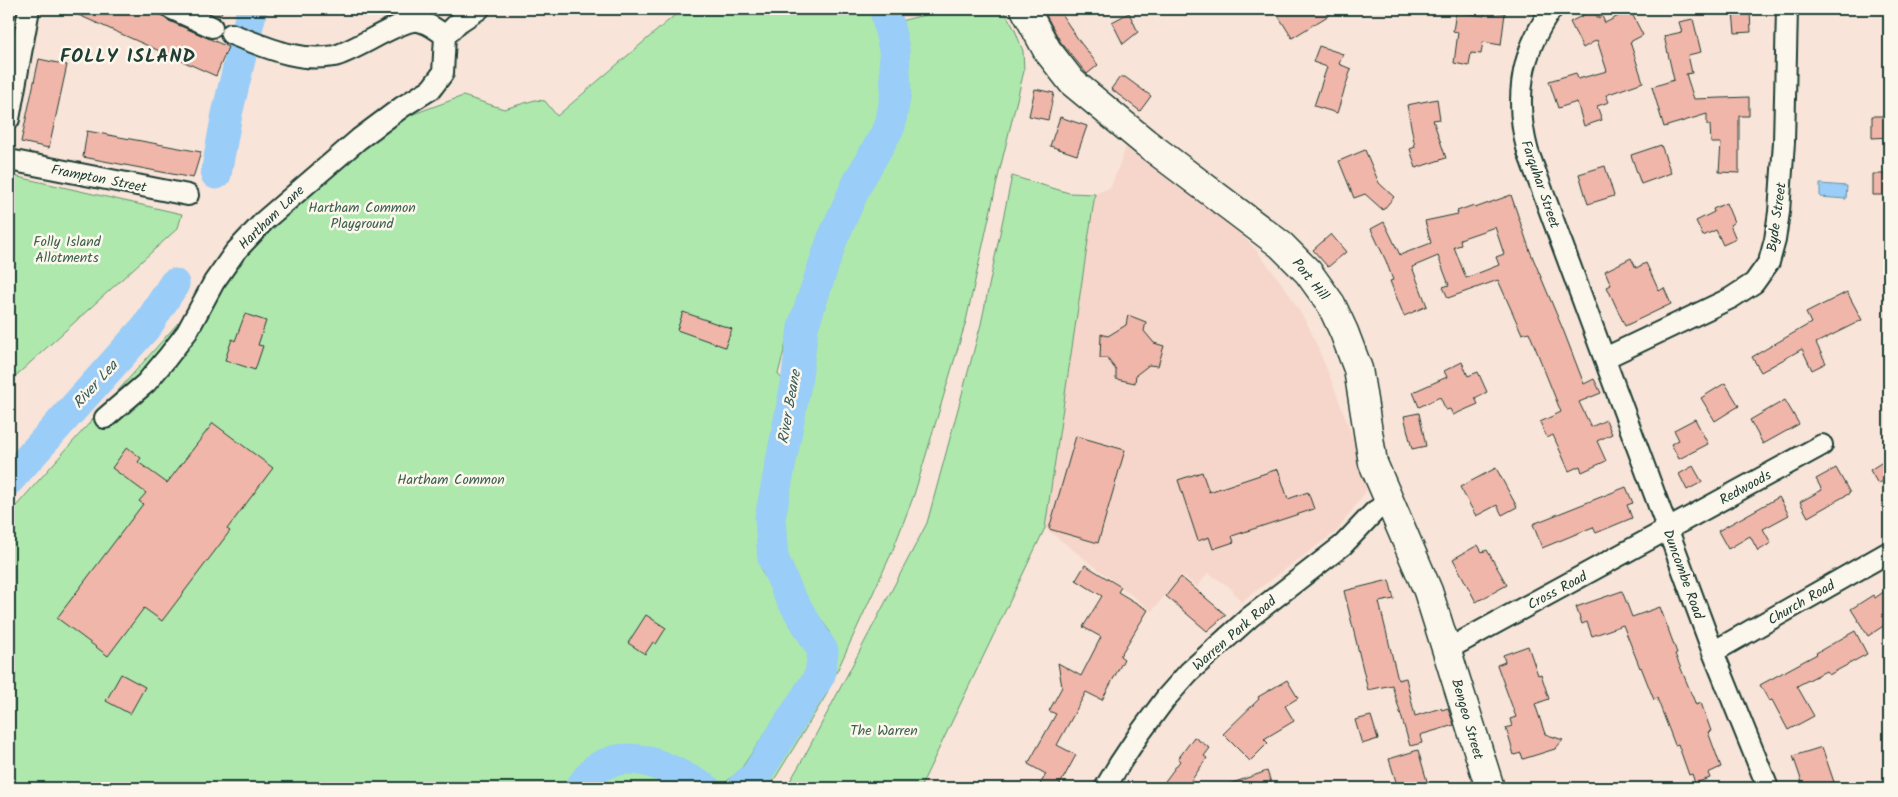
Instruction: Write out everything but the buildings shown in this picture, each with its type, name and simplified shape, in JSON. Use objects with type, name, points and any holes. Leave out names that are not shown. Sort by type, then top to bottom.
[{"type":"main road","name":"Port Hill","points":[[1025,9],[1047,50],[1072,82],[1146,142],[1281,245],[1308,272],[1331,304],[1358,369],[1373,463],[1428,591],[1448,649]]},
{"type":"main road","name":"Bengeo Street","points":[[1448,649],[1490,788]]},
{"type":"street","points":[[9,119],[29,9]]},
{"type":"street","points":[[172,9],[262,46],[302,58],[334,56],[358,47],[394,27],[416,21],[434,26],[445,36],[458,22],[479,9]]},
{"type":"street","name":"Farquhar Street","points":[[1552,9],[1526,56],[1520,99],[1523,133],[1539,185],[1604,358]]},
{"type":"street","name":"Byde Street","points":[[1604,358],[1731,298],[1754,283],[1769,262],[1778,221],[1782,177],[1787,9]]},
{"type":"street","name":"Hartham Lane","points":[[105,418],[146,382],[167,358],[187,332],[214,282],[234,252],[265,220],[359,139],[402,107],[431,89],[443,74],[445,36]]},
{"type":"street","name":"Frampton Street","points":[[9,160],[188,195]]},
{"type":"street","name":"Duncombe Road","points":[[1604,358],[1713,652],[1768,788]]},
{"type":"street","name":"Redwoods","points":[[1667,530],[1822,445]]},
{"type":"street","name":"Warren Park Road","points":[[1106,788],[1140,734],[1166,698],[1189,672],[1250,616],[1343,545],[1375,511],[1390,503]]},
{"type":"street","name":"Cross Road","points":[[1448,649],[1667,530]]},
{"type":"street","name":"Church Road","points":[[1713,652],[1889,552]]},
{"type":"shaded area","points":[[1127,144],[1224,216],[1257,251],[1286,289],[1309,327],[1366,472],[1366,491],[1337,531],[1241,602],[1230,587],[1208,573],[1197,587],[1182,575],[1152,611],[1045,528],[1095,194],[1111,187]]},
{"type":"green space","name":"Hartham Common","points":[[682,9],[870,9],[883,62],[883,87],[878,115],[869,141],[844,182],[796,304],[778,374],[785,383],[757,519],[758,554],[762,572],[795,624],[809,637],[814,655],[807,669],[741,769],[725,783],[717,786],[710,785],[644,748],[615,749],[593,760],[577,775],[569,778],[564,788],[9,788],[9,514],[339,141],[463,96],[504,109],[535,100],[545,101],[557,116]]},
{"type":"green space","points":[[949,9],[1003,9],[1015,30],[1023,51],[1024,71],[966,321],[914,495],[892,552],[825,697],[769,788],[755,788],[761,783],[831,662],[829,631],[802,591],[787,563],[782,531],[785,490],[795,453],[815,333],[858,202],[888,150],[904,116],[910,86],[908,63],[896,22]]},
{"type":"green space","name":"Folly Island Allotments","points":[[9,175],[182,214],[178,228],[9,382]]},
{"type":"green space","name":"The Warren","points":[[1012,176],[1069,193],[1095,194],[1045,528],[920,788],[786,788],[927,523],[981,324]]},
{"type":"green space","points":[[626,769],[643,770],[678,788],[592,788],[608,772]]},
{"type":"water","points":[[1820,184],[1847,186],[1846,199],[1820,197]]},
{"type":"waterway","name":"River Lea","points":[[216,174],[227,114],[252,9]]},
{"type":"waterway","name":"River Beane","points":[[742,788],[756,775],[820,675],[823,651],[789,595],[773,558],[770,518],[796,384],[803,327],[832,240],[858,182],[890,126],[896,92],[894,49],[885,9]]},
{"type":"waterway","name":"River Lea","points":[[9,480],[147,326],[174,284]]},
{"type":"waterway","name":"River Beane","points":[[580,788],[597,768],[625,759],[639,760],[666,768],[705,788]]},
{"type":"district","name":"FOLLY ISLAND","points":[[128,55]]},
{"type":"park label","name":"Hartham Common Playground","points":[[362,216]]}]
